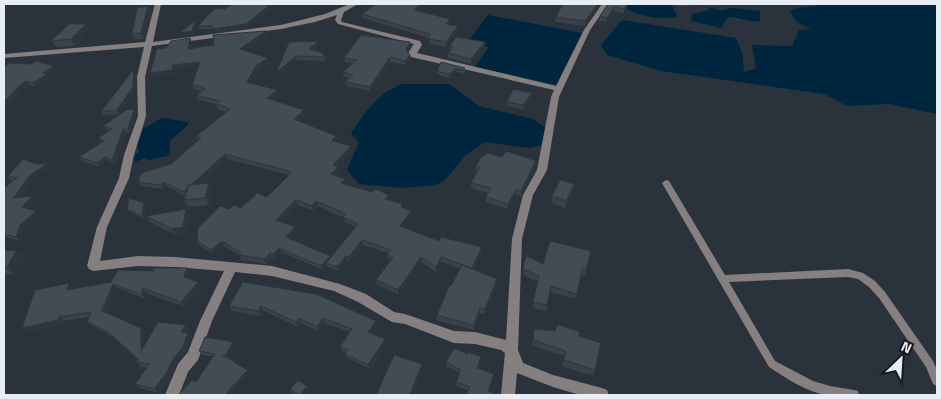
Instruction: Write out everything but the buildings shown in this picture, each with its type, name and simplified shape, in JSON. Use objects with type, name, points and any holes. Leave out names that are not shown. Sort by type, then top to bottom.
[{"type":"street","points":[[158,4],[141,77],[142,116],[129,154],[124,178],[102,227],[93,266],[138,261],[212,264],[231,268],[272,271],[336,287],[362,298],[392,317],[406,319],[454,336],[475,338],[504,345],[512,350],[518,367],[553,381],[602,395]]},
{"type":"street","points":[[4,56],[148,46],[270,29],[341,12],[355,4]]},
{"type":"street","points":[[508,395],[517,239],[528,195],[542,170],[545,144],[559,89],[587,30],[605,4]]},
{"type":"street","points":[[341,12],[338,20],[340,23],[417,43],[418,45],[412,53],[414,55],[559,89]]},
{"type":"street","points":[[172,395],[183,368],[193,356],[206,321],[231,268]]},
{"type":"lane","points":[[666,184],[772,364],[800,381],[827,392],[854,395]]},
{"type":"lane","points":[[722,279],[848,273],[860,276],[872,284],[887,302],[930,364],[937,381]]},
{"type":"water","points":[[625,4],[671,4],[678,17],[658,18],[644,16],[625,8]]},
{"type":"water","points":[[816,4],[937,4],[937,114],[889,104],[847,106],[824,94],[661,71],[607,55],[601,45],[622,20],[736,38],[742,52],[744,72],[756,68],[752,45],[792,46],[799,30],[811,29],[797,22],[790,11],[816,6]]},
{"type":"water","points":[[712,7],[721,10],[735,8],[760,11],[760,21],[728,17],[721,28],[691,21],[692,14],[706,11]]},
{"type":"water","points":[[488,15],[582,33],[557,85],[475,67],[489,47],[467,42]]},
{"type":"water","points":[[401,84],[449,84],[479,106],[533,119],[546,128],[543,145],[529,148],[485,142],[466,155],[444,181],[435,185],[402,188],[359,184],[347,170],[359,142],[351,134],[378,99]]},
{"type":"water","points":[[162,118],[188,122],[188,125],[170,141],[168,156],[149,160],[144,158],[135,162],[133,159],[139,152],[137,145],[144,128]]}]
